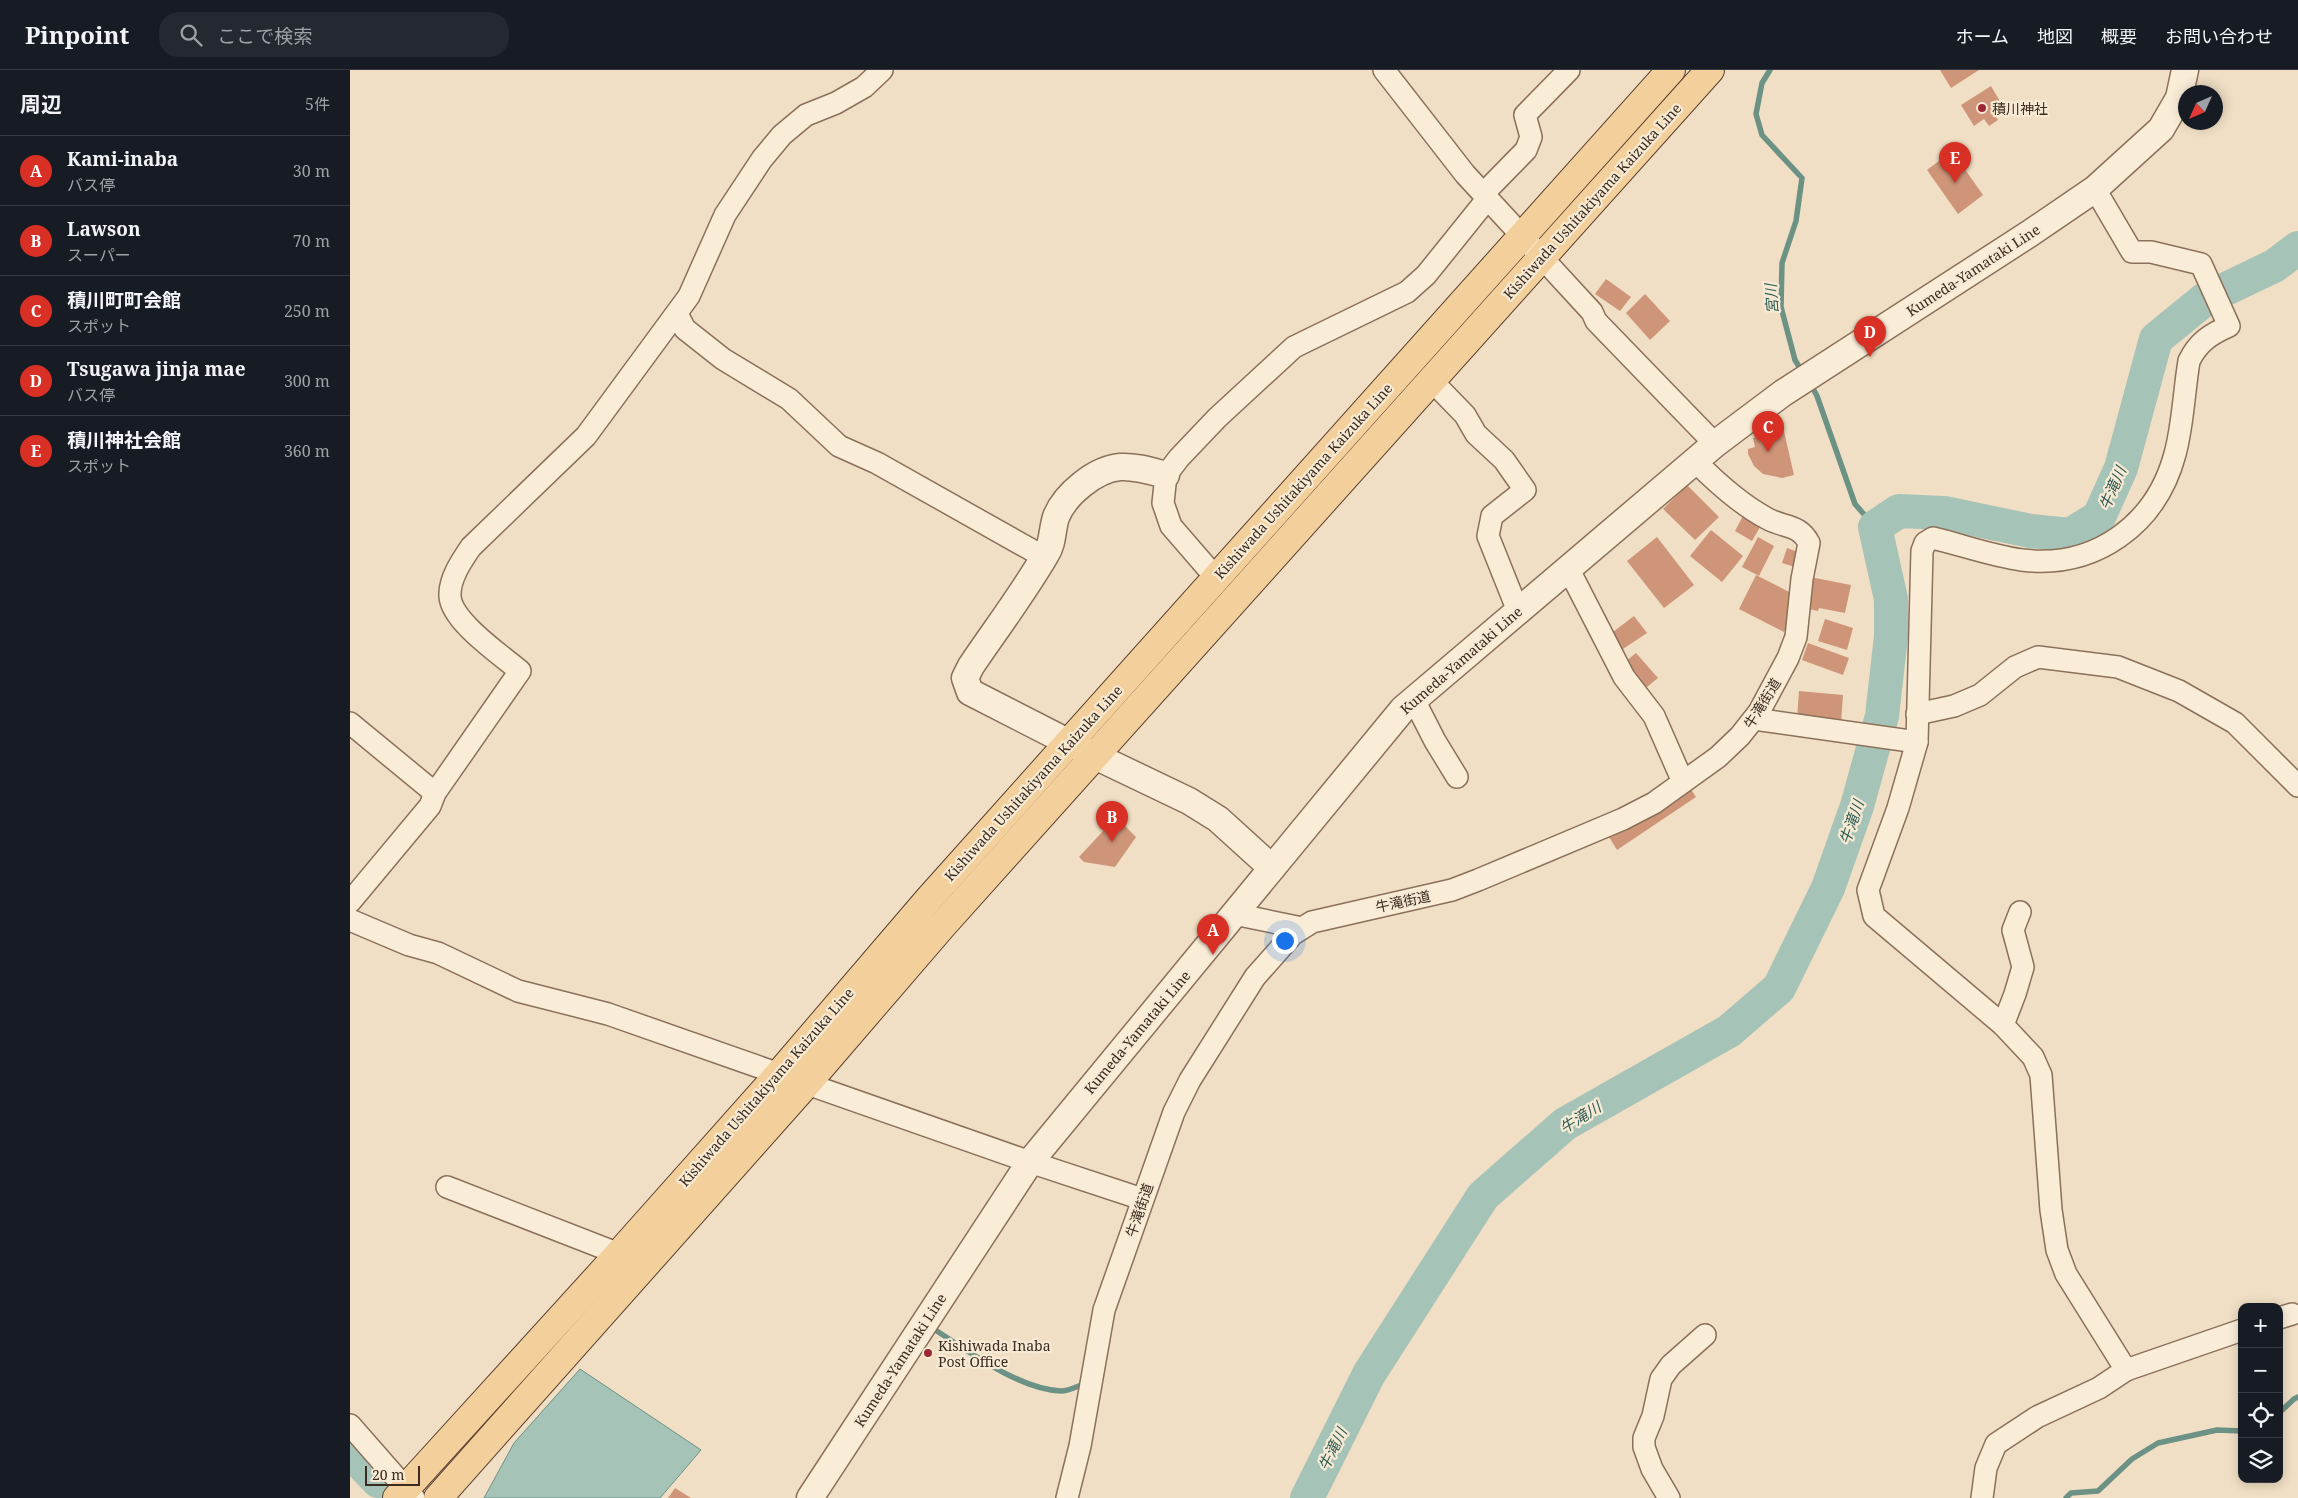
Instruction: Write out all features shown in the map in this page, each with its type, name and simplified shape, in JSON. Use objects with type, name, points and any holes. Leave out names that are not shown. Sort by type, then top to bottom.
[{"type":"main road","name":"Kishiwada Ushitakiyama Kaizuka Line","points":[[406,1495],[780,1073],[928,900],[1671,70]]},
{"type":"main road","name":"Kishiwada Ushitakiyama Kaizuka Line","points":[[438,1498],[807,1083],[942,926],[1710,70]]},
{"type":"street","points":[[350,902],[430,806],[434,794],[520,671],[462,622],[450,596],[457,567],[471,547],[586,436],[689,296],[725,215],[762,159],[782,134],[806,115],[836,103],[864,87],[882,70]]},
{"type":"street","points":[[1384,70],[1466,174],[1592,312],[1596,321],[1715,444]]},
{"type":"street","points":[[1216,578],[1171,526],[1163,503],[1166,476],[1179,458],[1217,418],[1294,347],[1407,292],[1426,275],[1486,196],[1526,150],[1531,137],[1525,115],[1569,70]]},
{"type":"street","name":"Kumeda-Yamataki Line","points":[[810,1498],[1030,1162],[1403,710],[1715,444],[1783,393],[2095,189],[2161,129],[2179,98],[2184,70]]},
{"type":"street","points":[[2095,189],[2132,252],[2151,252],[2201,264],[2229,326],[2211,334],[2195,349],[2189,361],[2175,453],[2168,474],[2159,496],[2147,511],[2121,536],[2098,550],[2070,558],[2043,560],[2021,560],[1933,538],[1925,543],[1922,551],[1917,742],[1898,808],[1868,890],[1870,906],[1874,916],[2003,1025],[2033,1057],[2041,1075],[2051,1210],[2057,1250],[2066,1274],[2126,1370]]},
{"type":"street","points":[[677,314],[685,329],[723,359],[789,399],[839,446],[877,463],[1044,557]]},
{"type":"street","points":[[1432,381],[1465,415],[1476,434],[1504,460],[1525,490],[1492,516],[1488,536],[1518,611]]},
{"type":"street","name":"牛滝街道","points":[[1067,1498],[1080,1446],[1104,1310],[1142,1199],[1174,1112],[1190,1080],[1254,977],[1277,951],[1302,928],[1321,920],[1452,890],[1623,819],[1654,803],[1718,757],[1740,736],[1754,719],[1784,667],[1796,636],[1802,579],[1810,543],[1805,534],[1792,526],[1769,520],[1747,506],[1718,484],[1696,462]]},
{"type":"street","points":[[1166,476],[1146,470],[1120,467],[1098,475],[1082,484],[1068,498],[1057,516],[1048,552],[971,666],[966,678],[970,692],[1095,756],[1189,801],[1218,819],[1272,868]]},
{"type":"street","points":[[1568,568],[1624,677],[1654,716],[1683,782]]},
{"type":"street","points":[[1917,714],[1954,706],[1980,695],[2015,666],[2038,657],[2118,667],[2179,691],[2235,723],[2298,786]]},
{"type":"street","points":[[1414,700],[1434,741],[1457,777]]},
{"type":"street","points":[[1754,719],[1917,742]]},
{"type":"street","points":[[350,723],[434,794]]},
{"type":"street","points":[[2003,1025],[2023,967],[2013,930],[2020,912]]},
{"type":"street","points":[[1234,914],[1302,928]]},
{"type":"street","points":[[350,920],[409,945],[438,953],[518,991],[608,1014],[1030,1162],[1142,1199]]},
{"type":"street","points":[[447,1187],[619,1254]]},
{"type":"street","points":[[1982,1498],[1986,1468],[1996,1444],[2037,1417],[2099,1388],[2126,1370],[2238,1331]]},
{"type":"street","points":[[1669,1498],[1652,1469],[1644,1446],[1644,1438],[1653,1416],[1661,1379],[1671,1365],[1705,1335]]},
{"type":"street","points":[[350,1425],[406,1495]]},
{"type":"shaded area","points":[[580,1369],[701,1450],[660,1498],[484,1498],[514,1443]]},
{"type":"building","points":[[1940,70],[1979,70],[1951,88]]},
{"type":"building","points":[[1991,86],[2004,108],[1994,113],[1998,120],[1989,126],[1984,119],[1974,126],[1961,105]]},
{"type":"building","points":[[1952,151],[1983,195],[1958,214],[1927,170]]},
{"type":"building","points":[[1606,279],[1631,297],[1620,311],[1595,294]]},
{"type":"building","points":[[1645,294],[1670,321],[1650,340],[1626,313]]},
{"type":"building","points":[[1783,427],[1794,475],[1782,478],[1763,474],[1754,466],[1748,454],[1748,449],[1755,447],[1753,438]]},
{"type":"building","points":[[1687,485],[1719,517],[1695,540],[1663,509]]},
{"type":"building","points":[[1745,512],[1763,522],[1752,541],[1735,531]]},
{"type":"building","points":[[1711,530],[1743,556],[1722,582],[1690,556]]},
{"type":"building","points":[[1657,537],[1694,585],[1664,608],[1627,561]]},
{"type":"building","points":[[1758,537],[1774,546],[1759,576],[1742,567]]},
{"type":"building","points":[[1787,548],[1801,553],[1798,568],[1782,563]]},
{"type":"building","points":[[1756,575],[1799,597],[1784,632],[1739,609]]},
{"type":"building","points":[[1805,576],[1851,585],[1845,613],[1819,608],[1818,611],[1800,607]]},
{"type":"building","points":[[1634,616],[1647,633],[1620,651],[1609,635]]},
{"type":"building","points":[[1825,619],[1853,628],[1847,650],[1818,641]]},
{"type":"building","points":[[1808,643],[1849,658],[1843,675],[1802,660]]},
{"type":"building","points":[[1636,653],[1658,678],[1642,691],[1620,666]]},
{"type":"building","points":[[1799,691],[1843,695],[1841,723],[1797,719]]},
{"type":"building","points":[[1687,783],[1696,797],[1617,850],[1609,837]]},
{"type":"building","points":[[1116,817],[1136,837],[1115,867],[1084,862],[1079,857]]},
{"type":"building","points":[[675,1488],[691,1498],[668,1498]]},
{"type":"waterway","name":"宮川","points":[[1770,70],[1762,83],[1756,114],[1762,135],[1802,178],[1796,221],[1782,263],[1781,307],[1795,360],[1803,373]]},
{"type":"waterway","name":"牛滝川","points":[[1307,1498],[1369,1374],[1483,1196],[1565,1124],[1729,1031],[1779,988],[1828,888],[1857,806],[1882,716],[1891,636],[1891,599],[1875,527],[1899,511],[1944,513],[2031,531],[2070,535],[2099,517],[2121,468],[2156,339],[2205,299],[2274,266],[2298,248]]},
{"type":"waterway","name":"宮川","points":[[1810,383],[1817,396],[1855,504],[1875,527]]},
{"type":"waterway","points":[[929,1326],[992,1366],[1027,1383],[1044,1389],[1061,1391],[1087,1383]]},
{"type":"waterway","points":[[2283,1409],[2298,1397]]},
{"type":"waterway","points":[[2066,1498],[2071,1493],[2098,1491],[2132,1459],[2158,1443],[2217,1430],[2238,1431]]},
{"type":"waterway","points":[[350,1451],[378,1481]]},
{"type":"place","name":"積川神社","points":[[1982,108]]},
{"type":"place","name":"積川神社会館","points":[[1955,183]]},
{"type":"place","name":"Tsugawa jinja mae","points":[[1870,357]]},
{"type":"place","name":"積川町町会館","points":[[1768,452]]},
{"type":"place","name":"Lawson","points":[[1112,842]]},
{"type":"place","name":"Kami-inaba","points":[[1213,955]]},
{"type":"place","name":"Kishiwada Inaba Post Office","points":[[928,1353]]}]
